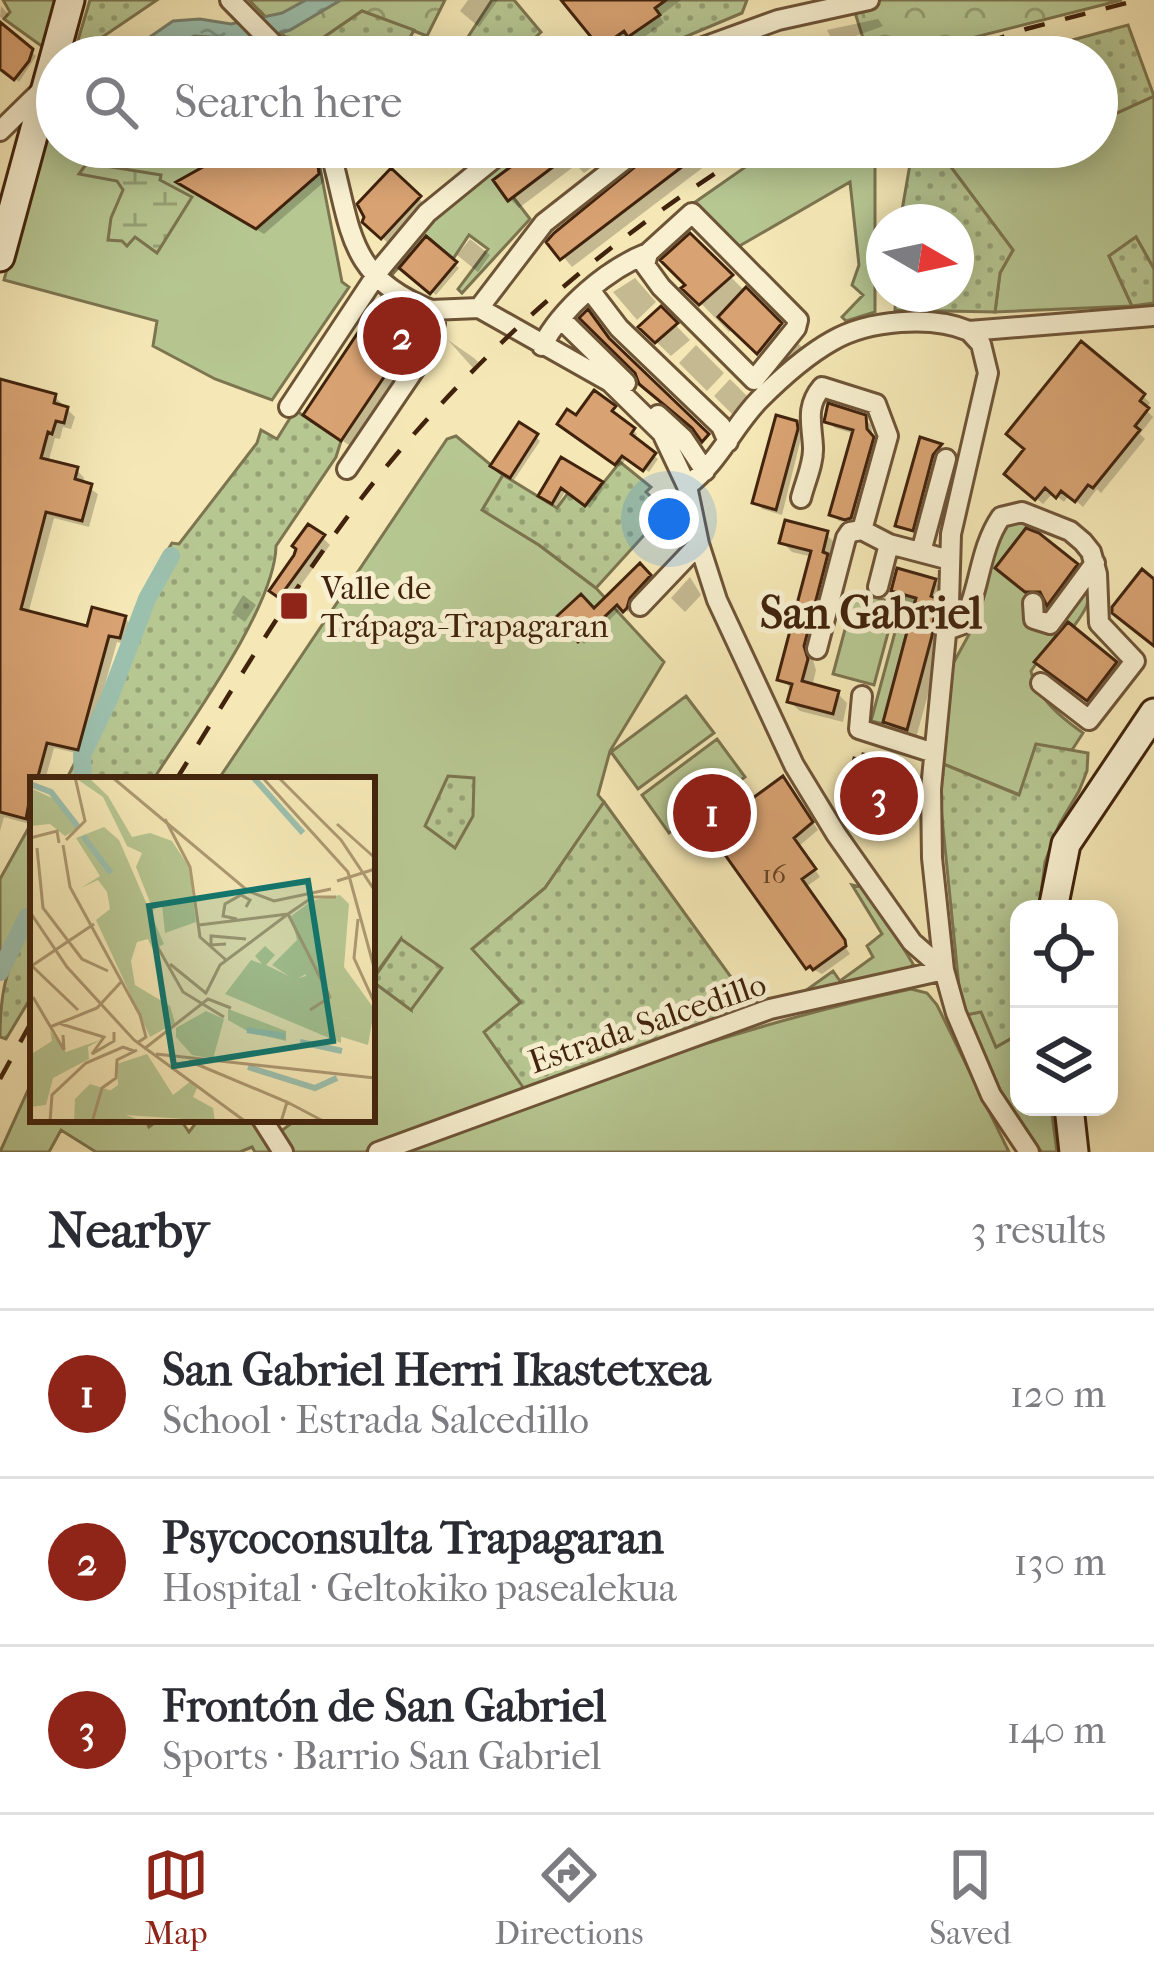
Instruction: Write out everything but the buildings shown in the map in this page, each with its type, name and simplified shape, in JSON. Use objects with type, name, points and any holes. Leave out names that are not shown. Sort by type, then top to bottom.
[{"type":"street","points":[[60,36],[70,0]]},
{"type":"street","points":[[734,36],[778,20],[868,0]]},
{"type":"street","points":[[234,3],[266,36]]},
{"type":"street","points":[[0,131],[36,103]]},
{"type":"street","points":[[0,257],[36,127]]},
{"type":"street","points":[[335,168],[354,242],[375,279],[429,305],[478,308],[610,382],[662,434],[687,486],[699,544],[722,611],[794,765],[912,942],[944,970]]},
{"type":"street","points":[[289,406],[375,279],[427,213],[482,168]]},
{"type":"street","points":[[478,308],[559,208],[612,168]]},
{"type":"street","points":[[542,346],[564,314],[590,290],[634,258],[648,254],[692,213],[798,320],[754,380]]},
{"type":"street","points":[[648,254],[645,265],[662,287],[754,380],[758,402]]},
{"type":"street","points":[[590,290],[620,328],[721,426],[728,442]]},
{"type":"street","points":[[347,469],[429,348],[435,323],[429,305]]},
{"type":"street","points":[[687,486],[705,471],[758,402],[832,340],[904,324],[945,324],[969,332],[1154,316]]},
{"type":"street","points":[[566,324],[682,438],[705,471]]},
{"type":"street","points":[[969,332],[981,344],[988,373],[955,509],[934,753],[932,858],[944,970],[975,1063],[1008,1125],[1029,1152]]},
{"type":"street","points":[[800,498],[814,451],[809,426],[816,393],[822,387],[833,388],[876,404],[887,436],[862,530]]},
{"type":"street","points":[[920,552],[946,459]]},
{"type":"street","points":[[946,630],[963,624],[987,544],[1007,513],[1022,512],[1070,531],[1095,563],[1099,623],[1135,661],[1089,719],[1041,683]]},
{"type":"street","points":[[818,649],[850,532],[862,530],[889,544],[950,560]]},
{"type":"street","points":[[640,606],[699,544]]},
{"type":"street","points":[[878,587],[889,544]]},
{"type":"street","points":[[1033,603],[1034,619],[1050,624],[1095,563]]},
{"type":"street","points":[[862,697],[859,729],[934,753]]},
{"type":"street","points":[[1055,900],[1066,844],[1154,713]]},
{"type":"street","name":"Estrada Salcedillo","points":[[378,1152],[770,1009],[944,970]]},
{"type":"street","points":[[1071,1116],[1074,1152]]},
{"type":"street","points":[[264,1122],[284,1152]]},
{"type":"green space","points":[[3,0],[56,0],[46,36],[36,36],[36,42],[4,19],[10,12]]},
{"type":"green space","points":[[90,0],[157,0],[104,36],[79,36]]},
{"type":"green space","points":[[249,0],[445,0],[427,36],[362,11],[326,36],[284,36]]},
{"type":"green space","points":[[492,0],[514,0],[541,32],[537,36],[469,36]]},
{"type":"green space","points":[[666,0],[747,0],[742,13],[687,36],[629,36],[659,14],[655,8]]},
{"type":"green space","points":[[851,0],[1122,0],[979,36],[862,36]]},
{"type":"green space","points":[[362,11],[414,30],[411,36],[326,36]]},
{"type":"green space","points":[[1128,25],[1154,96],[1118,112],[1118,36],[1087,36]]},
{"type":"green space","points":[[1154,96],[1154,269],[1136,237],[1109,256],[1132,306],[995,312],[1000,273],[1013,250],[952,168],[1118,168],[1118,112]]},
{"type":"green space","points":[[36,162],[36,168],[320,168],[342,282],[349,287],[272,400],[215,379],[153,346],[157,321],[4,280]]},
{"type":"green space","points":[[83,168],[118,168],[161,175],[160,180],[192,197],[157,253],[135,237],[127,246],[108,240],[123,190],[117,181],[79,174]]},
{"type":"green space","points":[[509,168],[493,180],[507,200],[513,197],[530,219],[462,293],[458,289],[488,249],[469,235],[453,259],[426,236],[391,276],[387,273],[452,202],[487,174]]},
{"type":"green space","points":[[744,168],[875,168],[875,204],[866,204],[866,312],[875,312],[846,321],[842,317],[863,295],[852,285],[859,265],[850,182],[736,248],[691,205]]},
{"type":"green space","points":[[909,168],[952,168],[1013,250],[1000,273],[995,312],[974,312],[974,204],[903,204]]},
{"type":"green space","points":[[1136,237],[1154,269],[1154,303],[1132,306],[1109,256]]},
{"type":"green space","points":[[295,410],[341,441],[336,457],[276,546],[261,601],[227,666],[155,777],[68,777],[108,696],[149,588],[172,543],[179,544],[257,443],[261,430],[277,439]]},
{"type":"green space","points":[[456,436],[503,475],[483,510],[596,588],[664,662],[610,751],[598,795],[604,802],[545,888],[473,949],[521,1003],[525,1090],[365,1152],[255,1152],[252,1147],[240,1152],[96,1152],[61,1130],[49,1152],[0,1152],[30,1086],[30,1122],[146,1122],[149,1127],[155,1122],[182,1122],[189,1132],[197,1122],[272,1122],[280,1132],[293,1122],[375,1122],[375,983],[411,1010],[401,939],[375,975],[375,777],[220,777],[447,439]]},
{"type":"green space","points":[[620,462],[651,487],[646,492],[666,511],[596,588],[482,510],[503,475],[557,508],[568,493],[585,506]]},
{"type":"green space","points":[[1022,521],[1028,525],[996,569],[1059,619],[1089,583],[1089,590],[1078,621],[1074,626],[1066,621],[1031,671],[1044,698],[1083,733],[1072,750],[1036,745],[1020,795],[941,763],[949,671],[972,629],[996,541],[1009,524]]},
{"type":"green space","points":[[855,592],[896,603],[874,685],[833,674]]},
{"type":"green space","points":[[905,595],[916,598],[883,724],[871,721]]},
{"type":"green space","points":[[686,696],[714,733],[638,789],[611,752]]},
{"type":"green space","points":[[717,739],[745,777],[669,833],[642,795]]},
{"type":"green space","points":[[1036,744],[1088,753],[1087,771],[1045,862],[1040,900],[1010,900],[1010,1039],[996,1047],[981,1012],[966,1015],[959,987],[940,798],[941,763],[1019,795]]},
{"type":"green space","points":[[448,776],[474,778],[473,816],[455,848],[425,826]]},
{"type":"green space","points":[[604,802],[752,1006],[525,1090],[484,1032],[521,1002],[472,949],[545,888]]},
{"type":"green space","points":[[30,830],[30,909],[0,964],[0,879]]},
{"type":"green space","points":[[852,885],[867,888],[913,964],[911,969],[801,994],[833,971],[840,981],[873,957],[867,946],[882,934]]},
{"type":"green space","points":[[30,925],[30,999],[6,1039],[0,1037],[2,1003],[12,962]]},
{"type":"green space","points":[[401,939],[442,968],[411,1010],[375,983]]},
{"type":"green space","points":[[911,989],[927,993],[937,1005],[1009,1152],[406,1152],[655,1060],[782,1021]]},
{"type":"green space","points":[[981,1011],[996,1047],[1010,1039],[1010,1113],[992,1087],[966,1015]]},
{"type":"green space","points":[[1012,1116],[1052,1116],[1057,1152],[1042,1152]]},
{"type":"water","points":[[306,0],[341,0],[271,36],[151,36],[173,21],[231,24],[282,13]]},
{"type":"waterway","points":[[83,777],[82,755],[147,599],[171,556]]},
{"type":"waterway","points":[[0,972],[27,917]]},
{"type":"railway","points":[[1006,36],[1138,0]]},
{"type":"railway","points":[[178,777],[305,577],[361,498],[431,415],[561,289],[656,214],[725,168]]},
{"type":"railway","points":[[0,1079],[30,1024]]},
{"type":"place","name":"Psycoconsulta Trapagaran","points":[[402,336]]},
{"type":"place","name":"Valle de Trápaga-Trapagaran","points":[[294,606]]},
{"type":"place","name":"Frontón de San Gabriel","points":[[879,796]]},
{"type":"place","name":"San Gabriel Herri Ikastetxea","points":[[712,813]]},
{"type":"district","name":"San Gabriel","points":[[871,612]]}]
